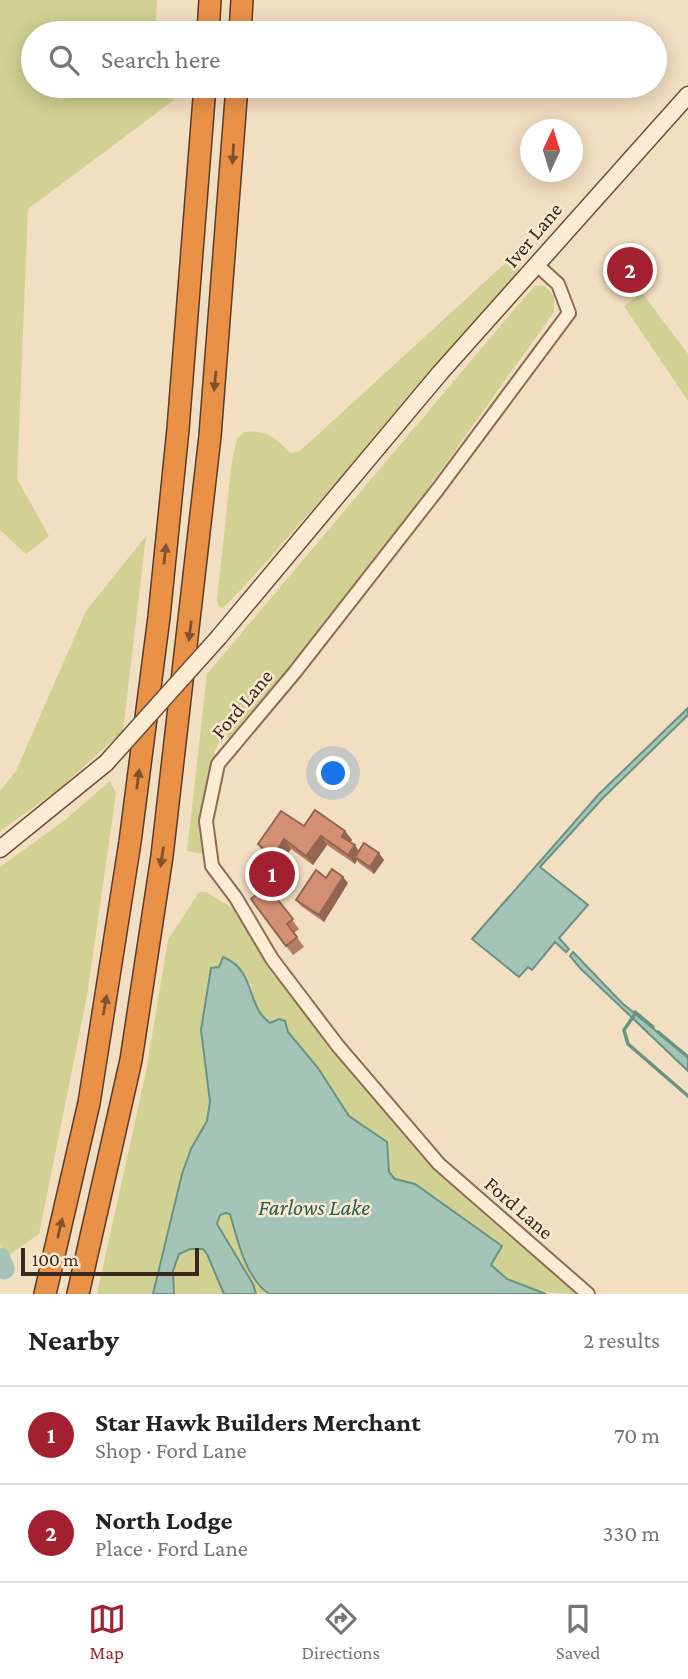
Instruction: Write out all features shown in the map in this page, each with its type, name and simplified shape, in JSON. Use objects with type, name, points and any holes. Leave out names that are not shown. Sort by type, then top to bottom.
[{"type":"highway","points":[[209,21],[211,0]]},
{"type":"highway","points":[[241,21],[242,0]]},
{"type":"highway","points":[[45,1294],[89,1103],[130,842],[159,617],[178,429],[204,98]]},
{"type":"highway","points":[[78,1294],[131,1060],[162,856],[210,436],[236,98]]},
{"type":"main road","name":"Iver Lane","points":[[0,849],[106,763],[219,637],[440,373],[537,265],[574,219],[688,94]]},
{"type":"street","name":"Ford Lane","points":[[537,265],[558,284],[569,313],[430,500],[218,764],[206,821],[212,866],[236,898],[272,959],[338,1046],[439,1164],[588,1294]]},
{"type":"green space","points":[[0,0],[157,0],[156,21],[21,21],[21,98],[174,100],[28,209],[17,479],[49,536],[26,554],[0,530]]},
{"type":"green space","points":[[512,257],[520,259],[518,277],[251,579],[223,608],[219,607],[217,600],[232,460],[237,439],[244,432],[264,433],[290,453],[300,451]]},
{"type":"green space","points":[[544,285],[554,296],[554,312],[376,561],[231,737],[219,742],[214,753],[218,763],[205,854],[187,851],[207,674],[524,298],[535,286]]},
{"type":"green space","points":[[642,293],[688,354],[688,401],[624,306]]},
{"type":"green space","points":[[146,536],[123,731],[58,790],[0,831],[0,791],[16,771],[86,611]]},
{"type":"green space","points":[[110,781],[116,793],[87,996],[39,1234],[9,1255],[0,1244],[0,867],[65,820]]},
{"type":"green space","points":[[199,892],[206,892],[234,909],[437,1164],[585,1294],[546,1292],[523,1286],[490,1265],[502,1246],[415,1184],[395,1179],[389,1172],[387,1142],[349,1116],[318,1068],[288,1031],[285,1021],[270,1023],[262,1015],[251,984],[219,967],[208,977],[201,1030],[210,1102],[207,1121],[191,1149],[182,1174],[153,1294],[97,1294],[146,1072],[168,940]]},
{"type":"green space","points":[[223,1213],[230,1214],[248,1268],[269,1294],[256,1294],[253,1284],[217,1224]]},
{"type":"green space","points":[[195,1248],[203,1249],[207,1254],[224,1294],[174,1294],[173,1271],[179,1254]]},
{"type":"water","points":[[688,708],[688,715],[603,798],[540,867],[588,905],[559,938],[569,949],[566,952],[555,942],[532,970],[528,967],[519,977],[472,939],[599,794]]},
{"type":"water","points":[[573,952],[622,1003],[688,1057],[688,1071],[580,968],[570,956]]},
{"type":"water","name":"Farlows Lake","points":[[223,957],[241,971],[262,1016],[270,1023],[279,1019],[285,1021],[288,1032],[318,1068],[349,1116],[387,1142],[389,1172],[395,1179],[415,1184],[502,1246],[491,1265],[507,1279],[546,1294],[269,1294],[248,1268],[230,1214],[226,1213],[220,1215],[217,1224],[253,1284],[256,1294],[224,1294],[207,1254],[203,1249],[190,1249],[179,1254],[173,1271],[174,1294],[153,1294],[182,1174],[191,1149],[207,1121],[210,1102],[201,1030],[211,968],[219,967]]},
{"type":"building","points":[[638,248],[645,257],[633,265],[636,270],[625,277],[615,262]]},
{"type":"building","points":[[315,810],[345,831],[342,837],[355,845],[348,855],[321,836],[306,856],[284,839],[273,856],[258,844],[281,811],[304,826]]},
{"type":"building","points":[[364,843],[379,853],[370,867],[355,857]]},
{"type":"building","points":[[332,869],[343,877],[319,915],[296,900],[316,870],[326,878]]},
{"type":"building","points":[[267,886],[293,919],[287,924],[297,937],[286,946],[251,899]]},
{"type":"waterway","points":[[635,1012],[653,1027]]},
{"type":"waterway","points":[[635,1014],[624,1030],[628,1044],[688,1096]]},
{"type":"waterway","points":[[658,1032],[688,1057]]},
{"type":"waterway","points":[[0,1258],[4,1269]]},
{"type":"place","name":"North Lodge","points":[[630,270]]},
{"type":"place","name":"Star Hawk Builders Merchant","points":[[272,874]]}]
